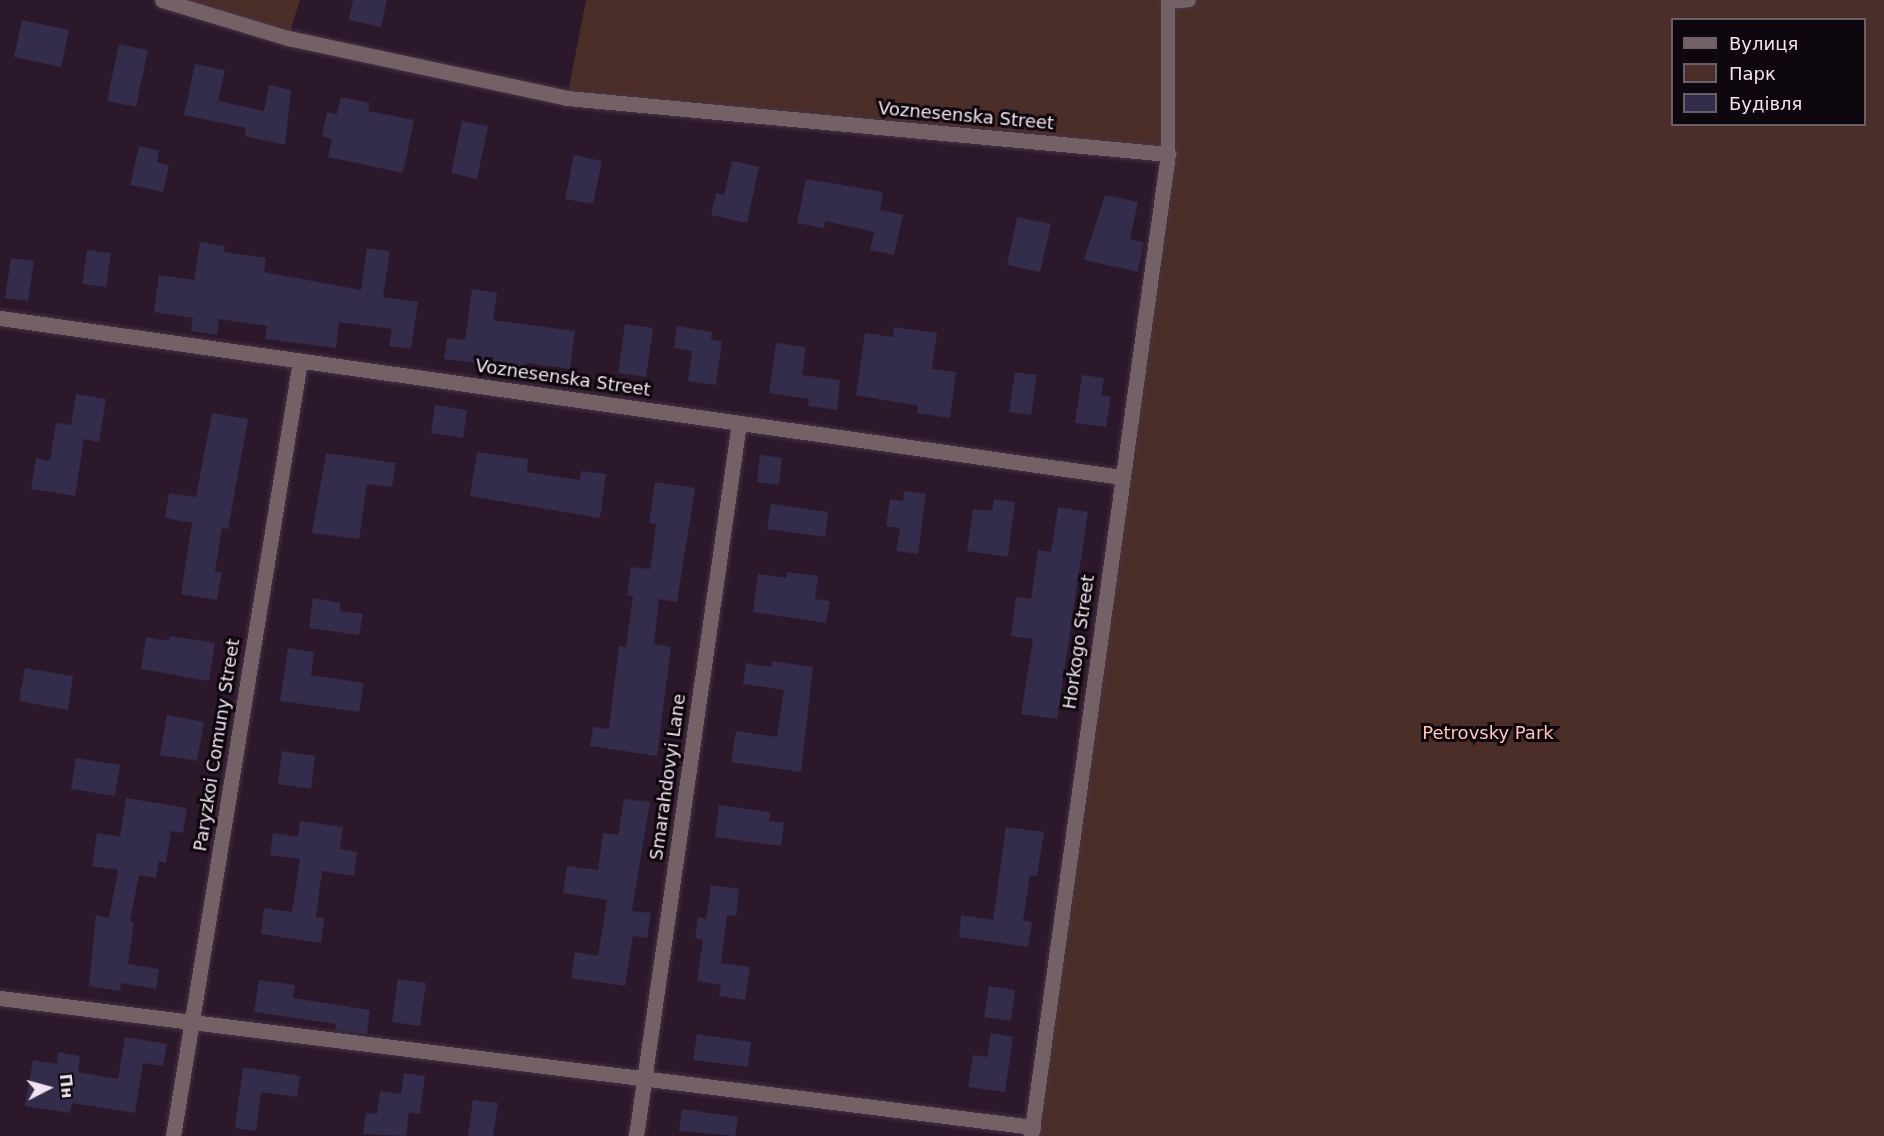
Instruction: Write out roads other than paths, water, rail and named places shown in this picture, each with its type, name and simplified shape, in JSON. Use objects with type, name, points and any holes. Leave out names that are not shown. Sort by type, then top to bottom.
[{"type":"street","name":"Voznesenska Street","points":[[162,0],[288,38],[567,98],[1168,154]]},
{"type":"street","name":"Horkogo Street","points":[[1032,1131],[1121,477],[1168,154]]},
{"type":"street","name":"Voznesenska Street","points":[[0,318],[1121,477]]},
{"type":"street","name":"Paryzkoi Comuny Street","points":[[172,1136],[300,361]]},
{"type":"street","name":"Smarahdovyi Lane","points":[[636,1136],[739,423]]},
{"type":"street","points":[[0,998],[645,1079],[1032,1131]]},
{"type":"lane","points":[[1168,154],[1168,2],[1189,0]]},
{"type":"park label","name":"Petrovsky Park","points":[[1488,733]]}]
